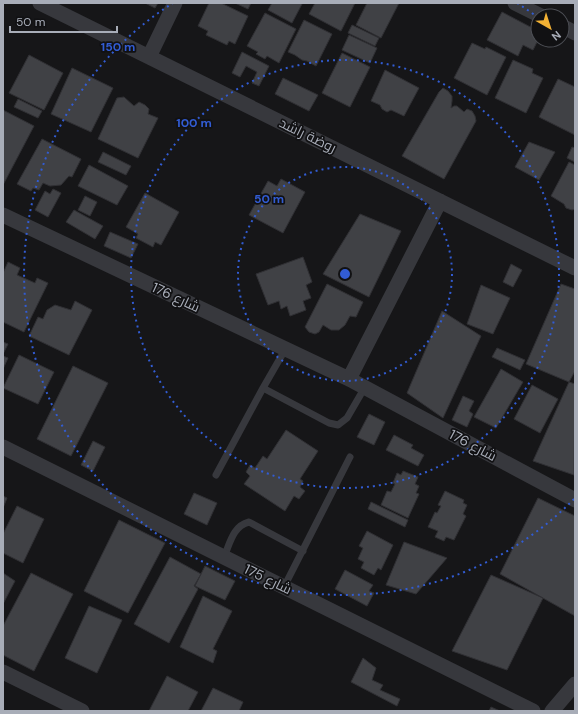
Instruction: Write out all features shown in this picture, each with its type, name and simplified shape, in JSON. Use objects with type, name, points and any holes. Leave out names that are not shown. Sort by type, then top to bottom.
[{"type":"street","name":"روضة راشد","points":[[40,3],[575,268]]},
{"type":"street","points":[[149,57],[175,3]]},
{"type":"street","points":[[350,379],[440,201]]},
{"type":"street","name":"شارع 176","points":[[3,215],[350,379],[575,500]]},
{"type":"street","name":"شارع 175","points":[[3,447],[533,711]]},
{"type":"street","points":[[3,672],[82,711]]},
{"type":"street","points":[[552,711],[575,684]]},
{"type":"lane","points":[[216,475],[286,348]]},
{"type":"lane","points":[[263,388],[329,423],[338,425],[347,418],[365,387]]},
{"type":"lane","points":[[284,587],[350,457]]},
{"type":"lane","points":[[224,557],[236,529],[242,524],[249,522],[303,551]]},
{"type":"building","points":[[145,3],[158,3],[155,8]]},
{"type":"building","points":[[209,3],[221,3],[248,16],[235,44],[229,41],[227,45],[206,35],[208,31],[198,26]]},
{"type":"building","points":[[235,3],[251,3],[248,9]]},
{"type":"building","points":[[272,3],[302,4],[292,23],[268,10]]},
{"type":"building","points":[[315,3],[355,3],[341,31],[309,14]]},
{"type":"building","points":[[367,3],[399,3],[381,38],[356,25]]},
{"type":"building","points":[[502,12],[530,27],[530,48],[534,48],[533,50],[523,45],[518,56],[487,40]]},
{"type":"building","points":[[265,13],[296,29],[279,63],[267,56],[265,59],[256,54],[258,52],[247,46]]},
{"type":"building","points":[[304,20],[332,34],[316,66],[288,52]]},
{"type":"building","points":[[352,25],[379,38],[375,46],[348,33]]},
{"type":"building","points":[[349,35],[377,48],[370,63],[342,50]]},
{"type":"building","points":[[472,43],[485,49],[486,47],[506,57],[487,95],[454,78]]},
{"type":"building","points":[[242,52],[269,66],[259,86],[252,83],[257,72],[246,66],[240,77],[232,73]]},
{"type":"building","points":[[342,53],[370,67],[350,107],[322,93]]},
{"type":"building","points":[[29,55],[63,73],[44,110],[9,93]]},
{"type":"building","points":[[513,60],[533,69],[532,73],[543,78],[526,113],[495,98]]},
{"type":"building","points":[[72,68],[113,88],[91,132],[51,114]]},
{"type":"building","points":[[385,70],[419,88],[404,116],[391,110],[387,112],[382,109],[380,105],[371,101]]},
{"type":"building","points":[[283,78],[318,95],[309,111],[275,94]]},
{"type":"building","points":[[558,79],[575,87],[575,135],[539,117]]},
{"type":"building","points":[[443,88],[452,96],[451,108],[457,106],[464,112],[467,109],[472,111],[476,121],[444,179],[402,156],[439,92]]},
{"type":"building","points":[[124,97],[134,106],[139,102],[145,105],[149,109],[148,114],[158,118],[138,158],[98,139],[117,98]]},
{"type":"building","points":[[18,99],[42,111],[38,118],[14,107]]},
{"type":"building","points":[[3,110],[34,126],[3,185]]},
{"type":"building","points":[[42,139],[81,159],[72,177],[69,176],[61,185],[50,186],[43,183],[39,190],[33,188],[31,191],[17,184]]},
{"type":"building","points":[[529,142],[555,152],[539,180],[515,167]]},
{"type":"building","points":[[572,147],[575,148],[575,162],[567,158]]},
{"type":"building","points":[[103,152],[131,166],[126,175],[98,162]]},
{"type":"building","points":[[569,162],[575,165],[575,209],[572,210],[566,208],[564,204],[551,196]]},
{"type":"building","points":[[89,165],[128,186],[117,205],[78,186]]},
{"type":"building","points":[[281,179],[305,192],[283,233],[249,215],[268,181],[277,186]]},
{"type":"building","points":[[53,189],[61,193],[48,217],[35,210],[45,191],[50,194]]},
{"type":"building","points":[[145,193],[179,212],[161,245],[155,242],[153,247],[136,238],[138,234],[126,227]]},
{"type":"building","points":[[85,196],[97,202],[90,216],[78,210]]},
{"type":"building","points":[[74,210],[103,226],[95,239],[66,222]]},
{"type":"building","points":[[360,214],[401,231],[369,297],[323,274]]},
{"type":"building","points":[[110,232],[138,244],[131,258],[104,246]]},
{"type":"building","points":[[303,257],[312,282],[306,285],[311,298],[303,301],[306,310],[290,316],[287,306],[281,309],[279,301],[268,305],[256,274]]},
{"type":"building","points":[[8,262],[20,268],[17,275],[35,283],[37,278],[48,283],[24,332],[3,322],[3,273]]},
{"type":"building","points":[[511,264],[522,270],[513,287],[503,282]]},
{"type":"building","points":[[327,284],[363,302],[356,317],[350,316],[345,325],[339,330],[331,330],[323,325],[319,332],[315,334],[309,332],[305,327]]},
{"type":"building","points":[[561,284],[575,289],[575,371],[569,382],[526,364]]},
{"type":"building","points":[[481,285],[510,298],[493,334],[467,324]]},
{"type":"building","points":[[75,301],[92,310],[69,355],[29,336],[38,317],[43,319],[47,310],[55,305],[71,310]]},
{"type":"building","points":[[442,311],[481,336],[443,418],[407,393]]},
{"type":"building","points":[[3,342],[8,344],[3,354]]},
{"type":"building","points":[[497,348],[525,360],[520,370],[492,357]]},
{"type":"building","points":[[19,355],[54,372],[38,404],[3,388]]},
{"type":"building","points":[[3,356],[8,358],[3,369]]},
{"type":"building","points":[[73,366],[108,383],[71,456],[37,439]]},
{"type":"building","points":[[501,369],[523,382],[496,428],[474,417]]},
{"type":"building","points":[[569,382],[575,384],[574,475],[533,461]]},
{"type":"building","points":[[532,385],[558,399],[540,433],[514,419]]},
{"type":"building","points":[[463,396],[474,401],[469,411],[473,414],[467,427],[452,420]]},
{"type":"building","points":[[369,414],[385,422],[374,445],[357,437]]},
{"type":"building","points":[[286,430],[318,451],[300,479],[303,481],[300,487],[305,491],[299,499],[294,496],[285,511],[244,484],[250,476],[246,472],[250,465],[255,468],[263,456],[267,459]]},
{"type":"building","points":[[394,435],[413,445],[411,448],[424,455],[418,466],[386,450]]},
{"type":"building","points":[[93,441],[105,447],[93,471],[81,465]]},
{"type":"building","points":[[403,471],[418,477],[415,484],[419,486],[416,493],[419,494],[408,518],[381,505],[387,491],[391,492],[395,484],[393,483],[397,473],[401,475]]},
{"type":"building","points":[[445,491],[464,500],[463,503],[467,505],[463,514],[466,516],[454,540],[446,537],[444,541],[435,537],[438,531],[428,527],[435,512],[437,513],[441,506],[438,505]]},
{"type":"building","points":[[194,493],[217,503],[207,525],[184,514]]},
{"type":"building","points":[[3,496],[7,498],[3,508]]},
{"type":"building","points":[[538,498],[575,516],[575,616],[500,574]]},
{"type":"building","points":[[371,502],[408,520],[405,527],[368,509]]},
{"type":"building","points":[[17,506],[44,519],[23,563],[3,553],[3,534]]},
{"type":"building","points":[[119,520],[165,543],[128,613],[84,591]]},
{"type":"building","points":[[367,531],[393,545],[381,570],[378,568],[374,575],[361,568],[364,562],[358,559],[363,548],[359,546]]},
{"type":"building","points":[[404,542],[447,558],[416,594],[386,585]]},
{"type":"building","points":[[170,557],[201,574],[194,586],[198,589],[169,643],[134,624]]},
{"type":"building","points":[[205,566],[235,581],[225,600],[195,586]]},
{"type":"building","points":[[345,570],[373,585],[369,591],[374,593],[367,606],[335,589]]},
{"type":"building","points":[[3,573],[15,581],[3,604]]},
{"type":"building","points":[[31,573],[73,594],[34,671],[3,655],[3,626]]},
{"type":"building","points":[[491,575],[543,598],[507,670],[452,651]]},
{"type":"building","points":[[203,596],[232,611],[213,649],[217,651],[213,663],[180,647]]},
{"type":"building","points":[[89,606],[122,620],[97,673],[65,658]]},
{"type":"building","points":[[363,658],[376,668],[372,680],[383,685],[380,690],[400,699],[397,706],[351,682]]},
{"type":"building","points":[[167,676],[198,692],[188,711],[149,711]]},
{"type":"building","points":[[213,688],[243,702],[239,711],[201,711]]},
{"type":"building","points":[[491,707],[500,711],[489,711]]}]
